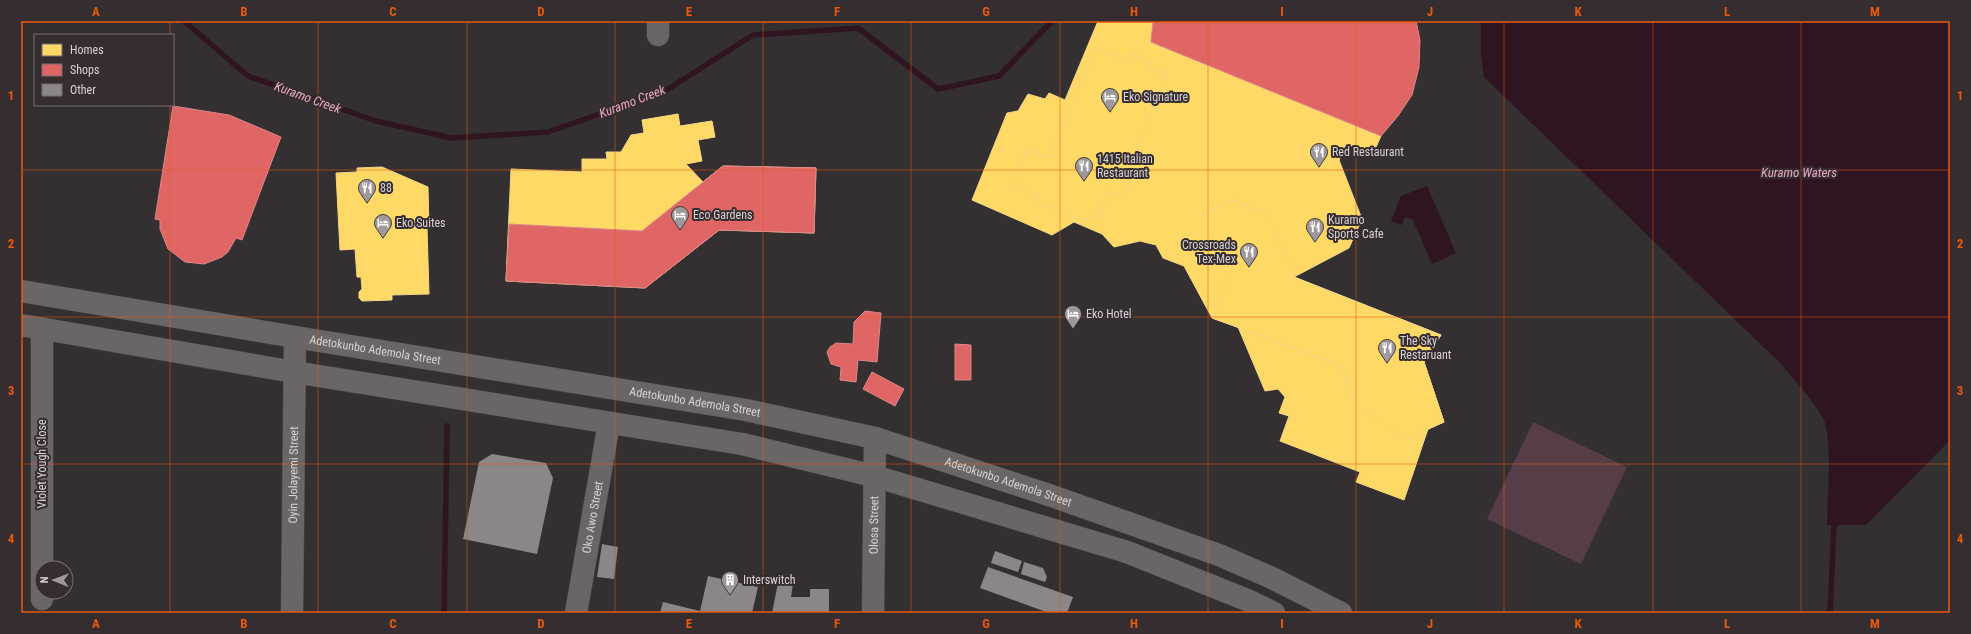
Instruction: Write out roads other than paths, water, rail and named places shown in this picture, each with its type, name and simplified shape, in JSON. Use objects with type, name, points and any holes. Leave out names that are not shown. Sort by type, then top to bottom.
[{"type":"main road","name":"Adetokunbo Ademola Street","points":[[21,290],[295,337],[746,410],[875,438],[1052,496],[1219,555],[1272,578],[1341,613]]},
{"type":"main road","points":[[21,325],[294,372],[742,444],[874,476],[1127,552],[1248,600],[1274,613]]},
{"type":"main road","name":"Violet Yough Close","points":[[42,329],[42,560]]},
{"type":"main road","name":"Oyin Jolayemi Street","points":[[292,613],[295,337]]},
{"type":"main road","name":"Oko Awo Street","points":[[576,613],[609,423]]},
{"type":"main road","name":"Olosa Street","points":[[872,613],[875,438]]},
{"type":"water","name":"Kuramo Waters","points":[[1481,21],[1950,21],[1950,440],[1866,525],[1827,525],[1829,470],[1828,440],[1823,418],[1809,397],[1781,364],[1484,77],[1481,55]]},
{"type":"water","points":[[1427,186],[1456,253],[1432,264],[1413,220],[1405,217],[1402,225],[1391,221],[1401,196]]},
{"type":"waterway","name":"Kuramo Creek","points":[[184,21],[248,76],[376,121],[451,138],[548,132],[665,91],[753,35],[858,28],[938,89],[999,76],[1052,21]]},
{"type":"waterway","points":[[444,613],[447,426]]},
{"type":"waterway","points":[[1830,613],[1834,525]]},
{"type":"place","name":"Eko Signature","points":[[1110,112]]},
{"type":"place","name":"Red Restaurant","points":[[1319,167]]},
{"type":"place","name":"1415 Italian Restaurant","points":[[1084,181]]},
{"type":"place","name":"88","points":[[367,203]]},
{"type":"place","name":"Eco Gardens","points":[[680,230]]},
{"type":"place","name":"Eko Suites","points":[[383,238]]},
{"type":"place","name":"Kuramo Sports Cafe","points":[[1315,242]]},
{"type":"place","name":"Crossroads Tex-Mex","points":[[1249,267]]},
{"type":"place","name":"Eko Hotel","points":[[1073,329]]},
{"type":"place","name":"The Sky Restaruant","points":[[1387,363]]},
{"type":"place","name":"Interswitch","points":[[730,595]]}]
